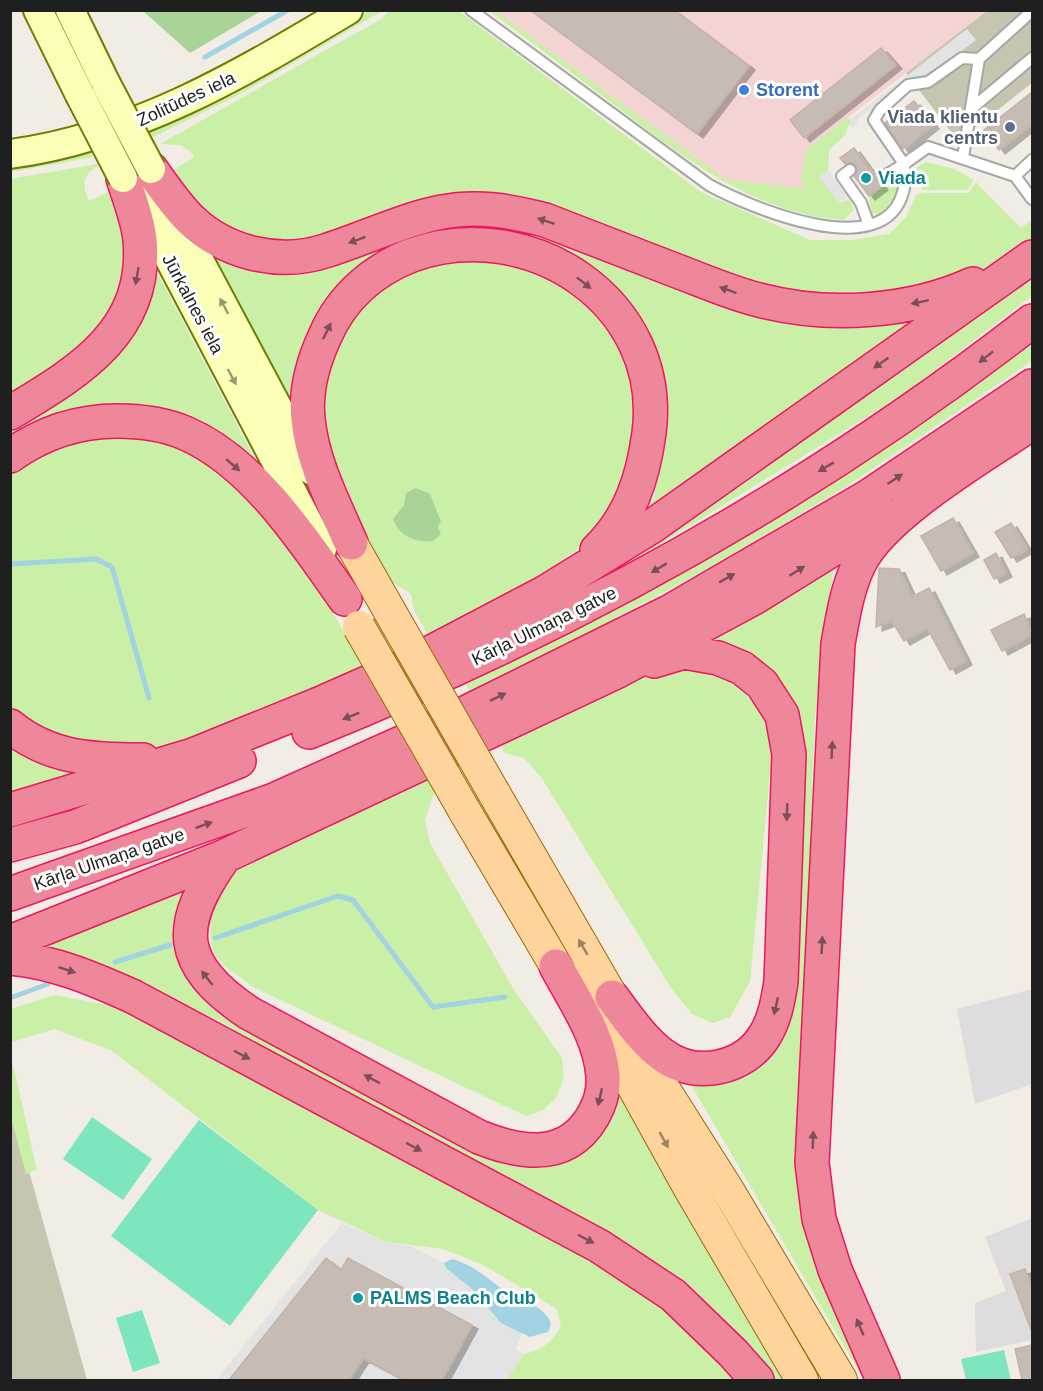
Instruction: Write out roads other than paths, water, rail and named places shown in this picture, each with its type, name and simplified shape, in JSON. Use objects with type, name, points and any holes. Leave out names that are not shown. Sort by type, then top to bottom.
[{"type":"highway","points":[[137,174],[204,231],[234,247],[267,256],[314,254],[428,215],[457,210],[486,209],[545,220],[759,300],[832,310],[884,307],[954,293],[1032,257]]},
{"type":"highway","points":[[10,413],[57,385],[93,359],[111,339],[127,313],[138,276],[140,258],[136,221],[137,174]]},
{"type":"highway","points":[[351,543],[316,455],[308,418],[308,386],[328,328],[353,292],[383,269],[404,258],[449,245],[491,244],[510,247],[549,260],[568,271],[601,297],[622,322],[638,350],[648,388],[650,428],[646,456],[631,505],[604,543],[544,593]]},
{"type":"highway","points":[[10,810],[193,755],[319,705],[393,671],[544,593],[660,520],[1032,257]]},
{"type":"highway","name":"Kārļa Ulmaņa gatve","points":[[10,845],[75,827],[411,691],[648,575],[875,437],[1032,321]]},
{"type":"highway","name":"Kārļa Ulmaņa gatve","points":[[10,894],[274,800],[439,726],[669,612],[869,496],[1032,386]]},
{"type":"highway","points":[[10,456],[56,431],[91,423],[130,421],[185,432],[218,453],[265,494],[303,539],[352,613]]},
{"type":"highway","points":[[10,942],[225,856],[618,672],[754,598],[948,480],[1032,423]]},
{"type":"highway","points":[[883,1380],[835,1270],[819,1219],[813,1163],[838,644],[848,591],[860,562],[885,528],[948,480]]},
{"type":"highway","points":[[612,997],[653,1047],[667,1058],[687,1066],[708,1069],[739,1061],[764,1036],[773,1018],[781,982],[789,754],[782,715],[762,684],[742,668],[718,658],[684,652],[618,672]]},
{"type":"highway","points":[[10,726],[33,742],[64,755],[122,760],[193,755]]},
{"type":"highway","points":[[225,856],[204,885],[190,921],[189,944],[200,969],[219,993],[270,1025],[479,1137],[506,1147],[530,1151],[546,1149],[577,1138],[588,1125],[601,1097],[603,1076],[592,1034],[556,966]]},
{"type":"highway","points":[[10,958],[40,960],[89,977],[134,998],[599,1246],[673,1295],[725,1345],[757,1380]]},
{"type":"main road","points":[[351,543],[612,997],[636,1046],[726,1187],[841,1380]]},
{"type":"main road","points":[[352,613],[556,966],[608,1039],[690,1189],[802,1380]]},
{"type":"street","name":"Jūrkalnes iela","points":[[38,10],[79,93],[137,174],[351,543]]},
{"type":"street","name":"Jūrkalnes iela","points":[[70,10],[106,84],[137,174],[136,197],[278,464],[352,613]]},
{"type":"street","name":"Zolitūdes iela","points":[[10,154],[100,135],[176,106],[256,65],[348,10]]},
{"type":"lane","points":[[471,10],[709,185],[761,210],[820,226],[869,225],[896,206],[904,190],[904,165],[874,120],[880,110],[908,85],[928,82],[962,58],[979,59]]},
{"type":"lane","points":[[963,157],[979,59],[1032,11]]},
{"type":"lane","points":[[971,109],[1032,58]]},
{"type":"lane","points":[[885,176],[928,147],[1015,176],[1032,199]]},
{"type":"lane","points":[[1015,176],[1032,160]]},
{"type":"lane","points":[[850,170],[842,176],[861,203],[869,225]]},
{"type":"water","points":[[452,1259],[474,1269],[505,1291],[537,1307],[550,1321],[548,1332],[530,1337],[501,1323],[473,1290],[446,1268],[444,1263]]},
{"type":"waterway","points":[[205,57],[288,10]]},
{"type":"waterway","points":[[10,564],[96,559],[112,567],[149,698]]},
{"type":"waterway","points":[[215,938],[338,896],[353,900],[433,1007],[505,997]]},
{"type":"waterway","points":[[115,962],[170,945]]},
{"type":"waterway","points":[[10,998],[48,984]]},
{"type":"place","name":"Storent","points":[[744,90]]},
{"type":"place","name":"Viada klientu centrs","points":[[1010,127]]},
{"type":"place","name":"Viada","points":[[866,178]]},
{"type":"place","name":"PALMS Beach Club","points":[[358,1298]]}]
